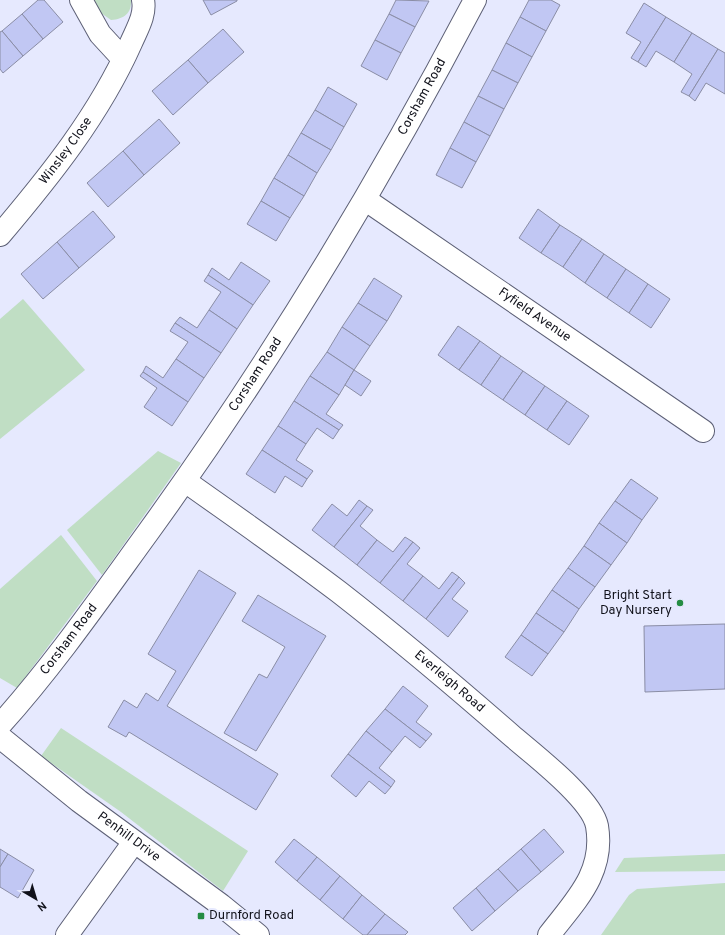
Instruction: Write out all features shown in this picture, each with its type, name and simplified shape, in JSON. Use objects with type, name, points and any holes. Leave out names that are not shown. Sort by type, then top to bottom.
[{"type":"street","points":[[80,0],[100,34],[124,59]]},
{"type":"street","name":"Winsley Close","points":[[0,235],[41,186],[89,121],[124,59],[144,14],[143,0]]},
{"type":"street","name":"Corsham Road","points":[[0,725],[81,625],[185,481],[282,337],[366,200],[425,96],[475,0]]},
{"type":"street","name":"Fyfield Avenue","points":[[366,200],[703,430]]},
{"type":"street","name":"Everleigh Road","points":[[185,481],[338,591],[408,646],[557,775],[586,805],[594,815],[597,826],[598,858],[592,874],[582,892],[549,935]]},
{"type":"street","name":"Penhill Drive","points":[[0,737],[79,801],[221,905],[258,935]]},
{"type":"street","points":[[67,935],[134,842]]},
{"type":"green space","points":[[92,0],[131,0],[131,5],[129,12],[123,17],[111,20],[101,13]]},
{"type":"green space","points":[[23,299],[85,370],[0,439],[0,319]]},
{"type":"green space","points":[[158,451],[181,463],[102,575],[67,530]]},
{"type":"green space","points":[[61,535],[97,581],[17,688],[0,678],[0,589]]},
{"type":"green space","points":[[61,728],[248,851],[223,891],[121,812],[41,756]]},
{"type":"green space","points":[[725,854],[725,871],[615,872],[624,858]]},
{"type":"green space","points":[[725,883],[725,935],[601,935],[629,895],[637,889]]},
{"type":"building","points":[[38,0],[44,0],[63,22],[43,39],[22,14]]},
{"type":"building","points":[[203,0],[237,0],[237,1],[211,15]]},
{"type":"building","points":[[396,0],[429,1],[415,27],[389,14]]},
{"type":"building","points":[[529,0],[551,0],[560,5],[546,31],[520,17]]},
{"type":"building","points":[[644,3],[666,17],[638,62],[631,58],[641,42],[626,33]]},
{"type":"building","points":[[22,14],[43,39],[23,56],[2,31]]},
{"type":"building","points":[[389,14],[415,27],[401,53],[375,40]]},
{"type":"building","points":[[520,17],[546,31],[532,57],[506,43]]},
{"type":"building","points":[[666,17],[692,33],[674,62],[656,51],[646,67],[638,62]]},
{"type":"building","points":[[223,29],[244,52],[208,83],[188,60]]},
{"type":"building","points":[[2,31],[23,56],[3,73],[0,69],[0,32]]},
{"type":"building","points":[[692,33],[718,49],[689,96],[681,92],[692,74],[674,62]]},
{"type":"building","points":[[375,40],[401,53],[387,80],[361,66]]},
{"type":"building","points":[[506,43],[532,57],[518,83],[492,70]]},
{"type":"building","points":[[718,49],[725,53],[725,94],[706,83],[695,101],[689,96]]},
{"type":"building","points":[[188,60],[208,83],[173,115],[152,91]]},
{"type":"building","points":[[492,70],[518,83],[504,109],[478,96]]},
{"type":"building","points":[[328,87],[357,104],[344,127],[315,110]]},
{"type":"building","points":[[478,96],[504,109],[490,136],[464,122]]},
{"type":"building","points":[[315,110],[344,127],[331,150],[301,133]]},
{"type":"building","points":[[159,119],[180,143],[144,175],[123,151]]},
{"type":"building","points":[[464,122],[490,136],[476,162],[450,148]]},
{"type":"building","points":[[301,133],[331,150],[317,173],[288,155]]},
{"type":"building","points":[[450,148],[476,162],[462,188],[436,175]]},
{"type":"building","points":[[123,151],[144,175],[108,207],[87,183]]},
{"type":"building","points":[[288,155],[317,173],[304,196],[274,178]]},
{"type":"building","points":[[274,178],[304,196],[290,218],[261,201]]},
{"type":"building","points":[[261,201],[290,218],[276,241],[247,224]]},
{"type":"building","points":[[538,209],[560,225],[541,253],[519,238]]},
{"type":"building","points":[[93,211],[115,237],[79,268],[57,242]]},
{"type":"building","points":[[560,225],[582,239],[563,267],[541,253]]},
{"type":"building","points":[[582,239],[604,254],[585,283],[563,267]]},
{"type":"building","points":[[57,242],[79,268],[43,299],[21,274]]},
{"type":"building","points":[[604,254],[626,269],[607,298],[585,283]]},
{"type":"building","points":[[241,262],[270,281],[253,305],[208,275],[212,268],[229,280]]},
{"type":"building","points":[[626,269],[648,284],[629,313],[607,298]]},
{"type":"building","points":[[208,275],[253,305],[237,329],[209,310],[221,292],[204,281]]},
{"type":"building","points":[[374,278],[402,296],[387,321],[358,303]]},
{"type":"building","points":[[648,284],[670,299],[651,328],[629,313]]},
{"type":"building","points":[[358,303],[387,321],[370,346],[342,327]]},
{"type":"building","points":[[209,310],[237,329],[221,353],[175,323],[180,317],[197,328]]},
{"type":"building","points":[[175,323],[221,353],[204,378],[176,359],[188,342],[170,331]]},
{"type":"building","points":[[458,326],[480,341],[459,370],[438,355]]},
{"type":"building","points":[[342,327],[370,346],[354,370],[327,352]]},
{"type":"building","points":[[480,341],[501,356],[481,385],[459,370]]},
{"type":"building","points":[[327,352],[354,370],[339,395],[310,376]]},
{"type":"building","points":[[501,356],[523,371],[503,400],[481,385]]},
{"type":"building","points":[[176,359],[204,378],[188,402],[143,372],[146,366],[163,378]]},
{"type":"building","points":[[354,370],[371,381],[361,396],[345,385]]},
{"type":"building","points":[[523,371],[545,386],[525,415],[503,400]]},
{"type":"building","points":[[143,372],[188,402],[172,426],[144,407],[157,388],[140,376]]},
{"type":"building","points":[[310,376],[339,395],[326,414],[343,425],[339,430],[294,401]]},
{"type":"building","points":[[545,386],[567,401],[547,430],[525,415]]},
{"type":"building","points":[[294,401],[339,430],[333,439],[317,428],[306,444],[278,426]]},
{"type":"building","points":[[567,401],[589,416],[569,445],[547,430]]},
{"type":"building","points":[[278,426],[306,444],[296,460],[313,471],[307,479],[262,450]]},
{"type":"building","points":[[262,450],[307,479],[302,487],[285,476],[275,493],[246,474]]},
{"type":"building","points":[[631,479],[658,498],[642,520],[615,501]]},
{"type":"building","points":[[359,500],[367,506],[334,547],[312,530],[332,504],[347,516]]},
{"type":"building","points":[[615,501],[642,520],[627,543],[599,523]]},
{"type":"building","points":[[367,506],[373,510],[360,526],[377,540],[357,565],[334,547]]},
{"type":"building","points":[[599,523],[627,543],[611,565],[584,546]]},
{"type":"building","points":[[405,537],[413,542],[380,583],[357,565],[377,540],[393,552]]},
{"type":"building","points":[[413,542],[420,548],[407,564],[423,576],[403,601],[380,583]]},
{"type":"building","points":[[584,546],[611,565],[595,587],[568,568]]},
{"type":"building","points":[[568,568],[595,587],[579,609],[552,590]]},
{"type":"building","points":[[199,570],[236,593],[167,706],[278,774],[256,810],[129,732],[126,737],[108,727],[124,700],[137,708],[146,693],[158,701],[176,671],[148,654]]},
{"type":"building","points":[[452,572],[459,577],[426,619],[403,601],[423,576],[439,589]]},
{"type":"building","points":[[459,577],[465,583],[452,599],[468,611],[448,637],[426,619]]},
{"type":"building","points":[[552,590],[579,609],[564,632],[536,613]]},
{"type":"building","points":[[258,595],[326,636],[256,751],[224,733],[259,674],[267,678],[285,647],[242,621]]},
{"type":"building","points":[[536,613],[564,632],[548,654],[521,635]]},
{"type":"building","points":[[725,624],[725,689],[645,692],[644,626]]},
{"type":"building","points":[[521,635],[548,654],[532,676],[505,657]]},
{"type":"building","points":[[403,686],[428,706],[416,722],[432,734],[426,741],[385,709]]},
{"type":"building","points":[[385,709],[426,741],[420,748],[405,736],[392,752],[366,731]]},
{"type":"building","points":[[366,731],[392,752],[379,768],[395,781],[391,787],[348,754]]},
{"type":"building","points":[[348,754],[391,787],[385,794],[369,781],[356,797],[331,776]]},
{"type":"building","points":[[544,829],[564,852],[541,872],[521,849]]},
{"type":"building","points":[[294,839],[317,857],[297,881],[275,862]]},
{"type":"building","points":[[0,849],[8,854],[0,867]]},
{"type":"building","points":[[521,849],[541,872],[518,891],[498,869]]},
{"type":"building","points":[[8,854],[34,870],[18,898],[0,887],[0,867]]},
{"type":"building","points":[[317,857],[340,876],[320,900],[297,881]]},
{"type":"building","points":[[498,869],[518,891],[495,911],[476,888]]},
{"type":"building","points":[[340,876],[362,895],[343,919],[320,900]]},
{"type":"building","points":[[476,888],[495,911],[472,931],[453,908]]},
{"type":"building","points":[[362,895],[385,914],[367,935],[363,935],[343,919]]},
{"type":"building","points":[[385,914],[408,932],[405,935],[367,935]]},
{"type":"place","name":"Bright Start Day Nursery","points":[[680,603]]},
{"type":"place","name":"Durnford Road","points":[[201,916]]}]
